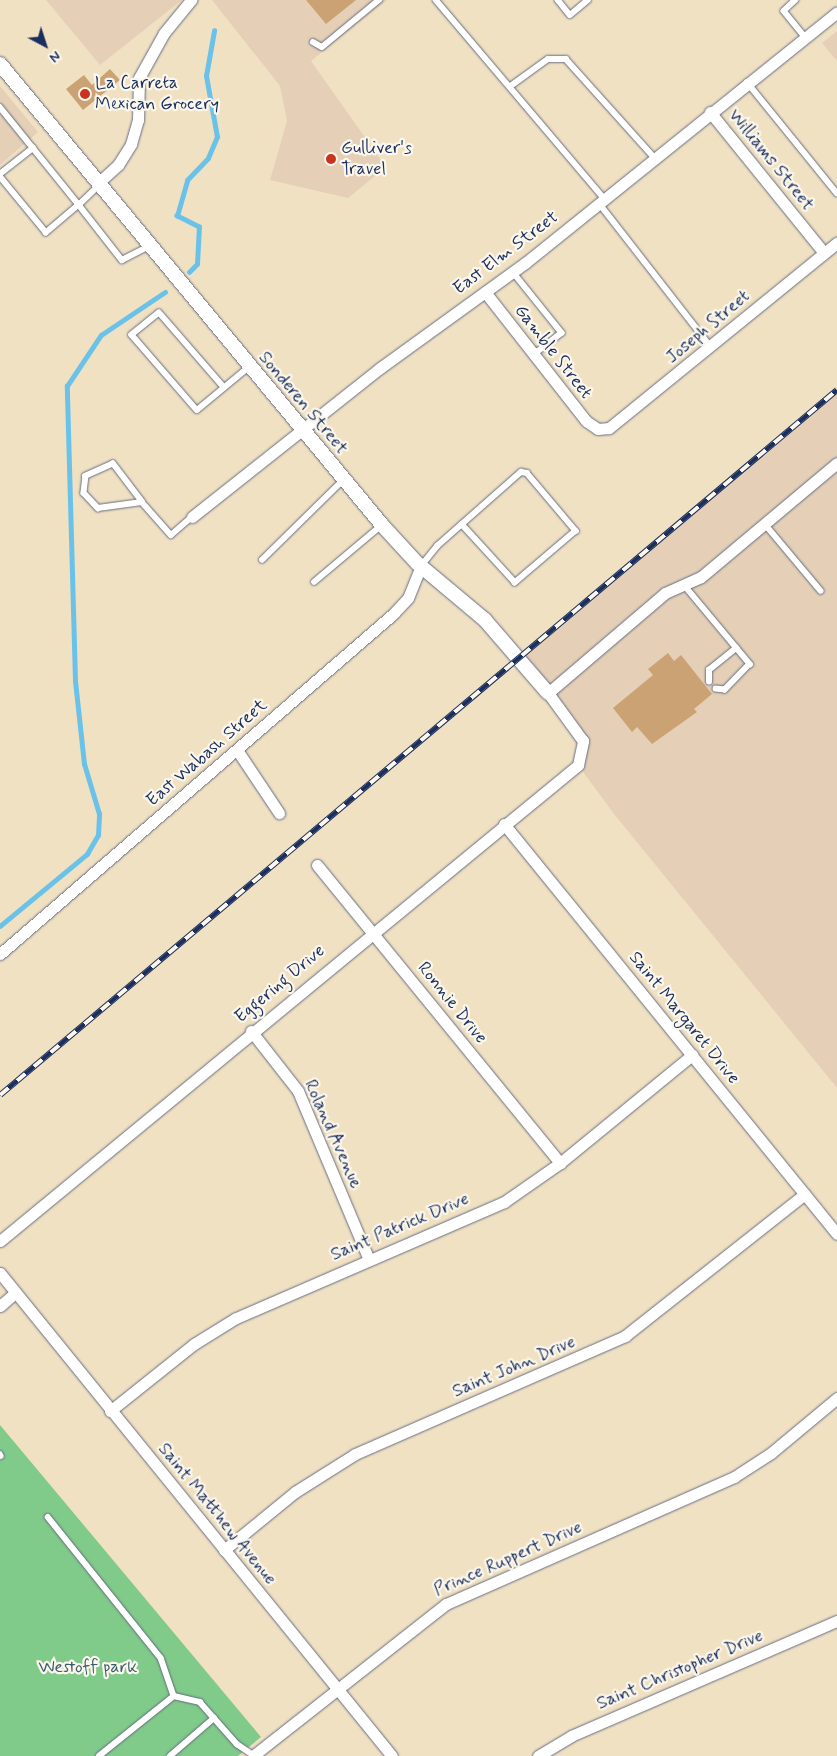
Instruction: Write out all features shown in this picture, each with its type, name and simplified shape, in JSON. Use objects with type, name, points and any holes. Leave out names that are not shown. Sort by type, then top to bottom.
[{"type":"street","points":[[99,184],[118,165],[131,144],[138,120],[139,78],[164,33],[191,0]]},
{"type":"street","name":"East Elm Street","points":[[192,517],[301,430],[513,272],[747,82],[837,12]]},
{"type":"street","name":"Sonderen Street","points":[[0,64],[301,430],[382,525],[421,566],[485,620],[548,693],[579,732],[582,754]]},
{"type":"street","name":"Williams Street","points":[[710,112],[824,253]]},
{"type":"street","name":"Joseph Street","points":[[598,429],[624,420],[837,243]]},
{"type":"street","name":"Gamble Street","points":[[485,292],[533,356],[586,421],[598,429]]},
{"type":"street","points":[[548,693],[665,594],[685,586],[837,463]]},
{"type":"street","name":"East Wabash Street","points":[[0,954],[393,614],[408,598],[421,566]]},
{"type":"street","points":[[237,750],[279,812]]},
{"type":"street","name":"Eggering Drive","points":[[0,1241],[371,931],[578,765],[582,754]]},
{"type":"street","name":"Saint Margaret Drive","points":[[504,824],[837,1234]]},
{"type":"street","name":"Ronnie Drive","points":[[317,865],[560,1163]]},
{"type":"street","name":"Roland Avenue","points":[[251,1031],[298,1091],[370,1260]]},
{"type":"street","name":"Saint Patrick Drive","points":[[110,1411],[194,1344],[236,1318],[504,1202],[560,1163],[692,1055]]},
{"type":"street","name":"Saint John Drive","points":[[224,1550],[295,1492],[355,1454],[625,1336],[805,1194]]},
{"type":"street","points":[[0,1273],[14,1294],[0,1306]]},
{"type":"street","name":"Saint Matthew Avenue","points":[[14,1294],[392,1756]]},
{"type":"street","name":"Prince Ruppert Drive","points":[[253,1756],[446,1604],[734,1477],[771,1453],[837,1398]]},
{"type":"street","name":"Saint Christopher Drive","points":[[538,1756],[571,1736],[837,1621]]},
{"type":"lane","points":[[313,42],[322,47],[379,0]]},
{"type":"lane","points":[[436,0],[512,85],[712,347]]},
{"type":"lane","points":[[558,0],[570,15],[588,0]]},
{"type":"lane","points":[[796,0],[784,11],[805,37]]},
{"type":"lane","points":[[512,85],[548,59],[566,59],[654,157]]},
{"type":"lane","points":[[747,82],[837,193]]},
{"type":"lane","points":[[0,107],[122,260],[149,246]]},
{"type":"lane","points":[[33,148],[0,176],[46,233],[79,205],[99,184]]},
{"type":"lane","points":[[513,272],[562,333],[533,356]]},
{"type":"lane","points":[[224,388],[159,313],[132,335],[197,410],[224,388],[249,367]]},
{"type":"lane","points":[[142,502],[92,506],[84,493],[86,476],[113,464],[142,502],[171,535],[192,517]]},
{"type":"lane","points":[[421,566],[462,525],[521,472],[528,474],[576,531],[515,582],[462,525]]},
{"type":"lane","points":[[262,560],[344,480]]},
{"type":"lane","points":[[764,524],[821,591]]},
{"type":"lane","points":[[314,582],[382,525]]},
{"type":"lane","points":[[685,586],[750,664],[725,690],[716,689]]},
{"type":"lane","points":[[709,682],[709,670],[736,648]]},
{"type":"lane","points":[[48,1517],[161,1658],[174,1696],[99,1756]]},
{"type":"lane","name":"Prince Ruppert Drive","points":[[174,1696],[200,1702],[253,1756]]},
{"type":"lane","points":[[170,1756],[214,1718]]},
{"type":"shaded area","points":[[46,0],[182,0],[100,65]]},
{"type":"shaded area","points":[[212,0],[387,0],[311,61],[386,167],[348,198],[270,180],[287,121],[280,86]]},
{"type":"shaded area","points":[[837,31],[837,61],[822,43]]},
{"type":"shaded area","points":[[0,86],[38,132],[0,165]]},
{"type":"shaded area","points":[[837,390],[837,1088],[614,814],[578,765],[583,741],[518,658]]},
{"type":"green space","name":"Westoff park","points":[[0,1425],[261,1737],[238,1756],[0,1756]]},
{"type":"building","points":[[306,0],[356,0],[326,24]]},
{"type":"building","points":[[110,69],[120,80],[83,110],[66,89],[84,75],[92,85]]},
{"type":"building","points":[[668,653],[674,661],[681,655],[712,694],[694,709],[697,712],[652,744],[637,727],[632,732],[613,708],[653,675],[648,669]]},
{"type":"waterway","points":[[189,272],[197,264],[199,227],[177,216],[187,180],[208,158],[217,137],[206,76],[214,31]]},
{"type":"waterway","points":[[0,926],[87,854],[98,835],[99,814],[84,764],[75,681],[67,386],[101,335],[165,292]]},
{"type":"railway","points":[[0,1095],[837,390]]},
{"type":"place","name":"La Carreta Mexican Grocery","points":[[85,94]]},
{"type":"place","name":"Gulliver's Travel","points":[[331,159]]}]
